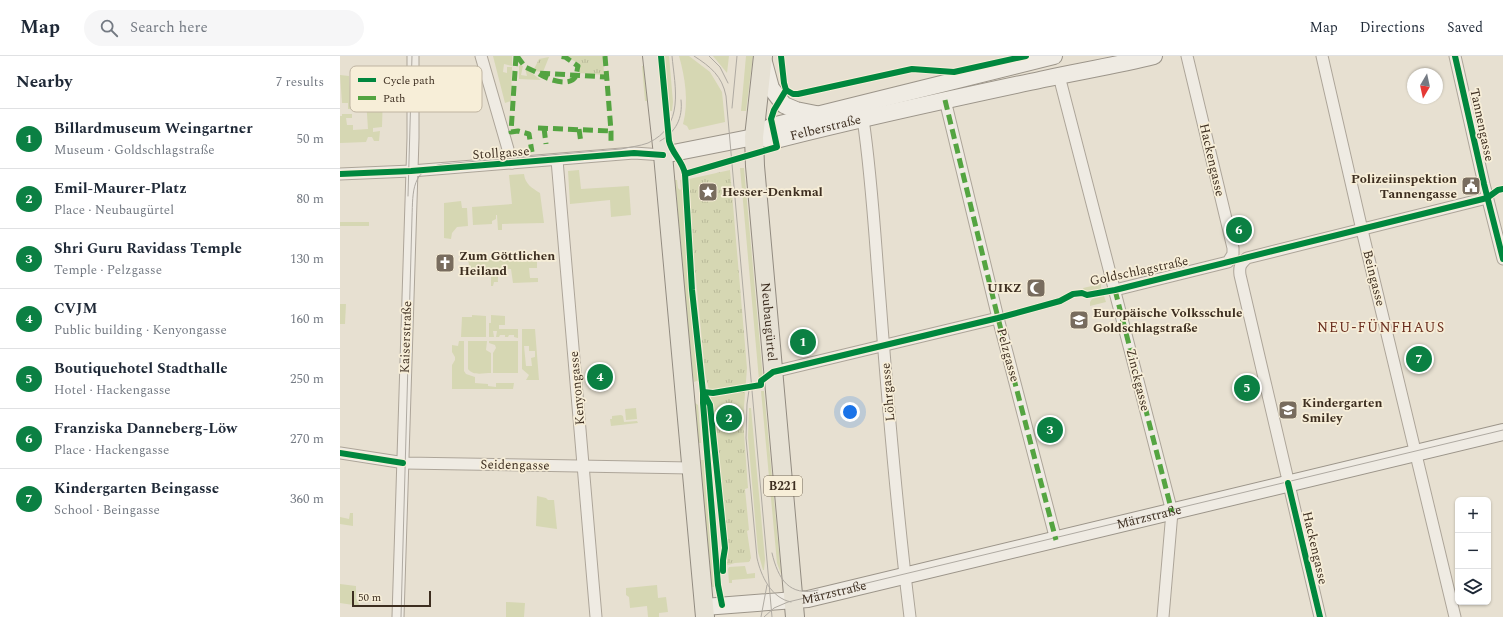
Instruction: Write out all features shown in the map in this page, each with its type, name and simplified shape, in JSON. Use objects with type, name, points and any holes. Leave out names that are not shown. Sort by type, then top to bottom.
[{"type":"main road","points":[[652,56],[663,155],[704,612],[795,609]]},
{"type":"main road","name":"Felberstraße","points":[[754,137],[772,126],[1054,56]]},
{"type":"main road","name":"Felberstraße","points":[[754,137],[776,140],[945,100],[1123,64],[1154,56]]},
{"type":"main road","points":[[763,58],[770,88],[784,105],[796,110],[818,114]]},
{"type":"main road","name":"B221","points":[[754,137],[763,58]]},
{"type":"main road","points":[[663,155],[754,137]]},
{"type":"main road","name":"Neubaugürtel","points":[[754,137],[773,372],[795,609]]},
{"type":"main road","name":"Märzstraße","points":[[795,609],[808,599],[1503,432]]},
{"type":"street","name":"Kaiserstraße","points":[[413,56],[413,66]]},
{"type":"street","points":[[481,56],[512,163]]},
{"type":"street","name":"Hackengasse","points":[[1187,56],[1233,248],[1233,254],[1228,262]]},
{"type":"street","name":"Beingasse","points":[[1322,56],[1362,230],[1456,617]]},
{"type":"street","name":"Tannengasse","points":[[1455,56],[1487,198],[1503,259]]},
{"type":"street","name":"Zinckgasse","points":[[1058,76],[1172,512],[1163,617]]},
{"type":"street","name":"Pelzgasse","points":[[945,100],[998,318],[1056,540]]},
{"type":"street","name":"Kaiserstraße","points":[[398,617],[412,112]]},
{"type":"street","name":"Löhrgasse","points":[[863,119],[868,152],[884,346],[910,617]]},
{"type":"street","name":"Stollgasse","points":[[340,174],[411,171],[634,153],[663,155]]},
{"type":"street","name":"Kenyongasse","points":[[557,160],[596,617]]},
{"type":"street","points":[[1362,230],[1487,198]]},
{"type":"street","name":"Hackengasse","points":[[1320,617],[1239,267],[1247,258],[1362,230]]},
{"type":"street","name":"Goldschlagstraße","points":[[1115,290],[1228,262]]},
{"type":"street","points":[[773,372],[998,318]]},
{"type":"street","name":"Seidengasse","points":[[340,453],[403,463],[691,468]]},
{"type":"green space","points":[[493,56],[512,56],[512,66],[504,64],[503,72],[507,73],[507,67],[512,67],[511,101],[505,103]]},
{"type":"green space","points":[[566,56],[603,56],[604,75],[579,73],[579,64]]},
{"type":"green space","points":[[664,56],[669,56],[673,102],[672,111],[669,111]]},
{"type":"green space","points":[[679,56],[689,56],[710,72],[722,92],[725,122],[689,130],[687,126],[683,124],[686,107],[686,90]]},
{"type":"green space","points":[[713,56],[729,56],[727,73]]},
{"type":"green space","points":[[746,56],[753,56],[746,111],[741,111]]},
{"type":"green space","points":[[549,57],[543,72],[533,71],[539,59]]},
{"type":"green space","points":[[520,65],[523,66],[521,75],[527,76],[525,68],[541,80],[519,79]]},
{"type":"green space","points":[[642,66],[644,66],[648,101],[645,101]]},
{"type":"green space","points":[[340,75],[349,76],[350,109],[348,109],[348,103],[342,103]]},
{"type":"green space","points":[[367,112],[382,112],[382,127],[373,128],[373,132],[380,131],[379,141],[374,141],[372,137],[368,137],[366,142],[340,143],[340,116],[342,116],[342,114],[352,114],[352,118],[346,118],[347,125],[353,125],[353,130],[368,129]]},
{"type":"green space","points":[[740,168],[744,168],[763,379],[759,380]]},
{"type":"green space","points":[[579,170],[581,189],[629,186],[631,215],[611,217],[610,200],[570,204],[568,171]]},
{"type":"green space","points":[[730,170],[747,368],[743,420],[748,488],[745,489],[749,530],[747,531],[751,558],[749,562],[728,565],[724,562],[726,551],[713,408],[705,373],[693,248],[689,179]]},
{"type":"green space","points":[[524,174],[527,183],[540,193],[544,223],[502,224],[502,230],[498,230],[496,215],[496,219],[492,221],[492,224],[473,225],[472,207],[512,204],[509,175]]},
{"type":"green space","points":[[684,179],[684,219],[696,351],[700,377],[699,380],[694,382],[675,180],[677,180],[678,188],[680,190],[680,180]]},
{"type":"green space","points":[[461,201],[462,208],[467,208],[468,226],[457,227],[452,233],[451,239],[444,238],[444,203]]},
{"type":"green space","points":[[340,222],[369,222],[369,226],[340,226]]},
{"type":"green space","points":[[468,259],[537,260],[537,268],[529,268],[530,278],[538,278],[538,282],[513,283],[511,269],[508,269],[499,274],[498,282],[494,282],[493,286],[491,286],[491,269],[467,269],[469,265]]},
{"type":"green space","points":[[1101,284],[1101,289],[1089,292],[1083,288]]},
{"type":"green space","points":[[1104,296],[1106,302],[1090,306],[1092,299]]},
{"type":"green space","points":[[340,304],[346,304],[345,324],[340,324]]},
{"type":"green space","points":[[472,315],[486,316],[486,337],[461,337],[462,317],[472,317]]},
{"type":"green space","points":[[491,315],[505,316],[505,325],[499,325],[499,329],[518,329],[518,338],[514,337],[514,335],[505,337],[505,335],[500,335],[499,337],[496,337],[497,331],[493,331],[494,337],[489,337],[489,323],[491,323]]},
{"type":"green space","points":[[522,329],[535,329],[539,380],[526,380],[529,375],[522,369]],"holes":[[[524,346],[529,346],[529,351],[535,351],[535,357],[531,358],[532,366],[526,366]]]},
{"type":"green space","points":[[459,341],[464,341],[464,371],[466,374],[475,377],[475,383],[488,384],[488,386],[496,387],[496,383],[514,383],[513,389],[452,389],[452,365],[455,357],[452,352],[452,345],[458,346]]},
{"type":"green space","points":[[468,341],[487,341],[486,350],[491,353],[491,373],[473,373],[468,369]]},
{"type":"green space","points":[[489,341],[518,341],[518,373],[493,373],[493,353],[496,348],[495,345],[489,343]]},
{"type":"green space","points":[[761,391],[764,391],[781,574],[777,563]]},
{"type":"green space","points":[[695,403],[698,405],[701,443],[698,443]]},
{"type":"green space","points":[[636,408],[637,419],[626,420],[625,409]]},
{"type":"green space","points":[[749,408],[751,408],[765,559],[764,570],[758,552],[748,437]]},
{"type":"green space","points":[[612,416],[623,416],[624,422],[637,421],[638,423],[611,426],[610,419],[612,419]]},
{"type":"green space","points":[[700,460],[706,460],[706,467],[704,468],[714,587],[711,587]]},
{"type":"green space","points":[[537,496],[548,500],[554,500],[557,529],[536,526]]},
{"type":"green space","points":[[350,513],[353,513],[353,526],[340,524],[340,517],[349,519]]},
{"type":"green space","points":[[745,566],[747,574],[755,573],[755,578],[732,580],[732,583],[729,583],[729,567]]},
{"type":"green space","points":[[340,584],[356,586],[356,598],[360,606],[340,603]]},
{"type":"green space","points":[[657,585],[658,598],[666,597],[668,612],[659,613],[659,617],[648,617],[647,606],[630,608],[629,597],[626,595],[626,588]]},
{"type":"green space","points":[[506,602],[525,603],[524,617],[506,617]]},
{"type":"tram line","points":[[412,56],[412,66]]},
{"type":"tram line","points":[[401,617],[412,207],[414,190],[419,176],[425,171],[443,164],[621,149],[648,143],[660,136],[668,127],[673,116],[675,105],[675,81],[672,56]]},
{"type":"tram line","points":[[694,56],[711,68],[719,77],[726,96],[772,617]]},
{"type":"tram line","points":[[709,56],[720,67],[728,83]]},
{"type":"tram line","points":[[732,108],[737,56]]},
{"type":"tram line","points":[[660,141],[666,137],[677,124],[681,113],[681,100]]},
{"type":"tram line","points":[[408,196],[410,112]]},
{"type":"tram line","points":[[749,390],[746,438],[757,558],[761,572],[768,585],[778,596],[791,602]]},
{"type":"tram line","points":[[764,617],[774,608],[788,602],[1503,430]]},
{"type":"tram line","points":[[772,553],[778,571],[786,584],[799,591],[818,590]]},
{"type":"tram line","points":[[761,617],[767,585]]},
{"type":"marked path","points":[[516,56],[511,132],[518,131],[529,134],[532,152]]},
{"type":"marked path","points":[[517,56],[525,67],[538,73],[606,77]]},
{"type":"marked path","points":[[539,74],[558,81],[564,82],[573,80],[576,76],[578,66],[565,57],[559,56]]},
{"type":"marked path","points":[[605,56],[611,145]]},
{"type":"marked path","points":[[945,100],[998,318],[1056,540]]},
{"type":"marked path","points":[[538,128],[611,131]]},
{"type":"marked path","points":[[544,128],[546,144]]},
{"type":"marked path","points":[[579,129],[581,143]]},
{"type":"marked path","points":[[1115,290],[1172,512]]},
{"type":"cycle path","points":[[661,56],[670,146],[682,165],[685,174],[692,290],[703,392],[718,585],[722,605]]},
{"type":"cycle path","points":[[685,174],[777,147],[771,119],[774,110],[786,90],[781,56]]},
{"type":"cycle path","points":[[786,90],[793,94],[798,94],[912,69],[954,72],[1026,56]]},
{"type":"cycle path","points":[[1455,56],[1484,184],[1503,259]]},
{"type":"cycle path","points":[[340,174],[411,171],[634,153],[663,155]]},
{"type":"cycle path","points":[[703,392],[713,393],[761,385],[761,381],[773,372],[998,318],[1060,301],[1073,294],[1082,293],[1087,295],[1115,290],[1487,198],[1498,190],[1503,189]]},
{"type":"cycle path","points":[[703,392],[710,405],[725,548],[723,571]]},
{"type":"cycle path","points":[[340,453],[403,463]]},
{"type":"cycle path","points":[[1288,483],[1320,617]]},
{"type":"place","name":"Polizeiinspektion Tannengasse","points":[[1471,186]]},
{"type":"place","name":"Hesser-Denkmal","points":[[708,192]]},
{"type":"place","name":"Franziska Danneberg-Löw","points":[[1239,230]]},
{"type":"place","name":"Zum Göttlichen Heiland","points":[[445,263]]},
{"type":"place","name":"UIKZ","points":[[1036,288]]},
{"type":"place","name":"Europäische Volksschule Goldschlagstraße","points":[[1079,320]]},
{"type":"place","name":"Billardmuseum Weingartner","points":[[803,342]]},
{"type":"place","name":"Kindergarten Beingasse","points":[[1419,359]]},
{"type":"place","name":"CVJM","points":[[600,377]]},
{"type":"place","name":"Boutiquehotel Stadthalle","points":[[1247,388]]},
{"type":"place","name":"Kindergarten Smiley","points":[[1288,410]]},
{"type":"place","name":"Emil-Maurer-Platz","points":[[729,418]]},
{"type":"place","name":"Shri Guru Ravidass Temple","points":[[1050,430]]},
{"type":"district","name":"NEU-FÜNFHAUS","points":[[1381,327]]}]
